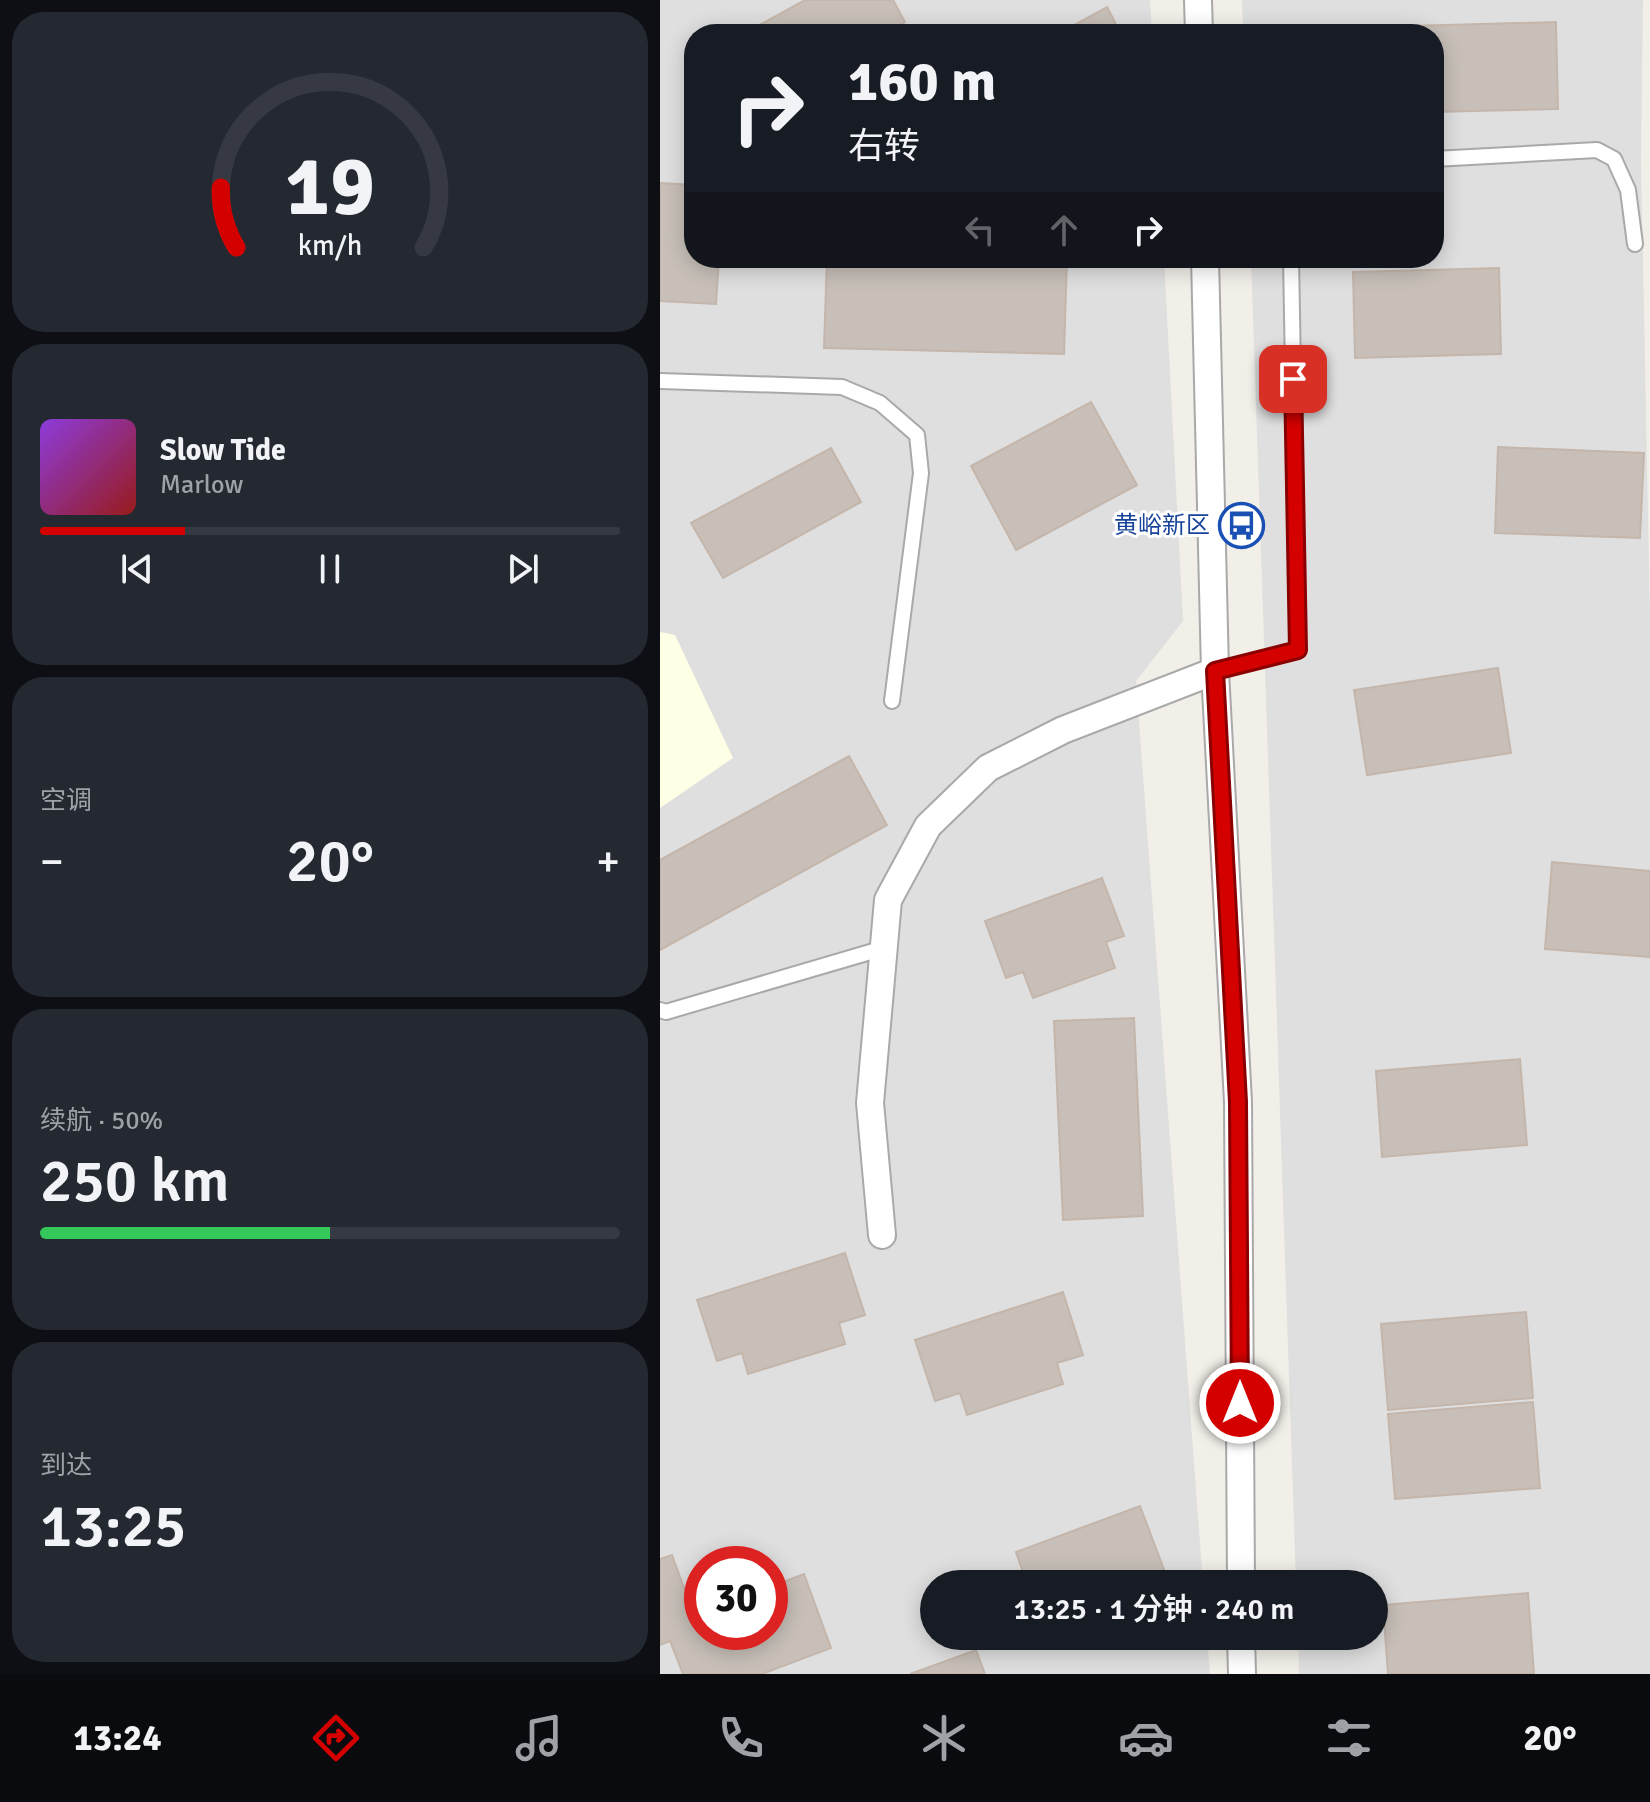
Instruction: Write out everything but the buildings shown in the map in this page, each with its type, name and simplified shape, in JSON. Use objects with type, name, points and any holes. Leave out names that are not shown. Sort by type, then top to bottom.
[{"type":"street","points":[[1198,0],[1199,24]]},
{"type":"street","points":[[1205,268],[1215,671],[1238,1102],[1241,1570]]},
{"type":"street","points":[[882,1235],[870,1103],[888,900],[928,826],[988,768],[1063,730],[1215,671]]},
{"type":"street","points":[[1241,1650],[1242,1674]]},
{"type":"lane","points":[[1444,158],[1597,150],[1614,159],[1628,190],[1635,244]]},
{"type":"lane","points":[[1215,671],[1298,650],[1291,268]]},
{"type":"lane","points":[[660,381],[842,387],[880,403],[917,435],[921,473],[892,701]]},
{"type":"lane","points":[[660,1010],[666,1012],[884,948]]},
{"type":"shaded area","name":"黄峪新区","points":[[660,0],[1150,0],[1151,24],[684,24],[684,268],[1165,268],[1183,621],[1136,681],[1202,1570],[920,1570],[920,1650],[1208,1650],[1210,1674],[660,1674]]},
{"type":"shaded area","points":[[1242,0],[1643,0],[1641,162],[1650,617],[1650,1674],[1299,1674],[1298,1650],[1388,1650],[1388,1570],[1296,1570],[1251,268],[1444,268],[1444,24],[1243,24]]},
{"type":"shaded area","points":[[660,632],[675,635],[733,758],[660,808]]},
{"type":"place","name":"黄峪新区","points":[[1241,525]]},
{"type":"route","points":[[1240,1403],[1238,1102],[1215,671],[1298,650],[1293,379]]}]
